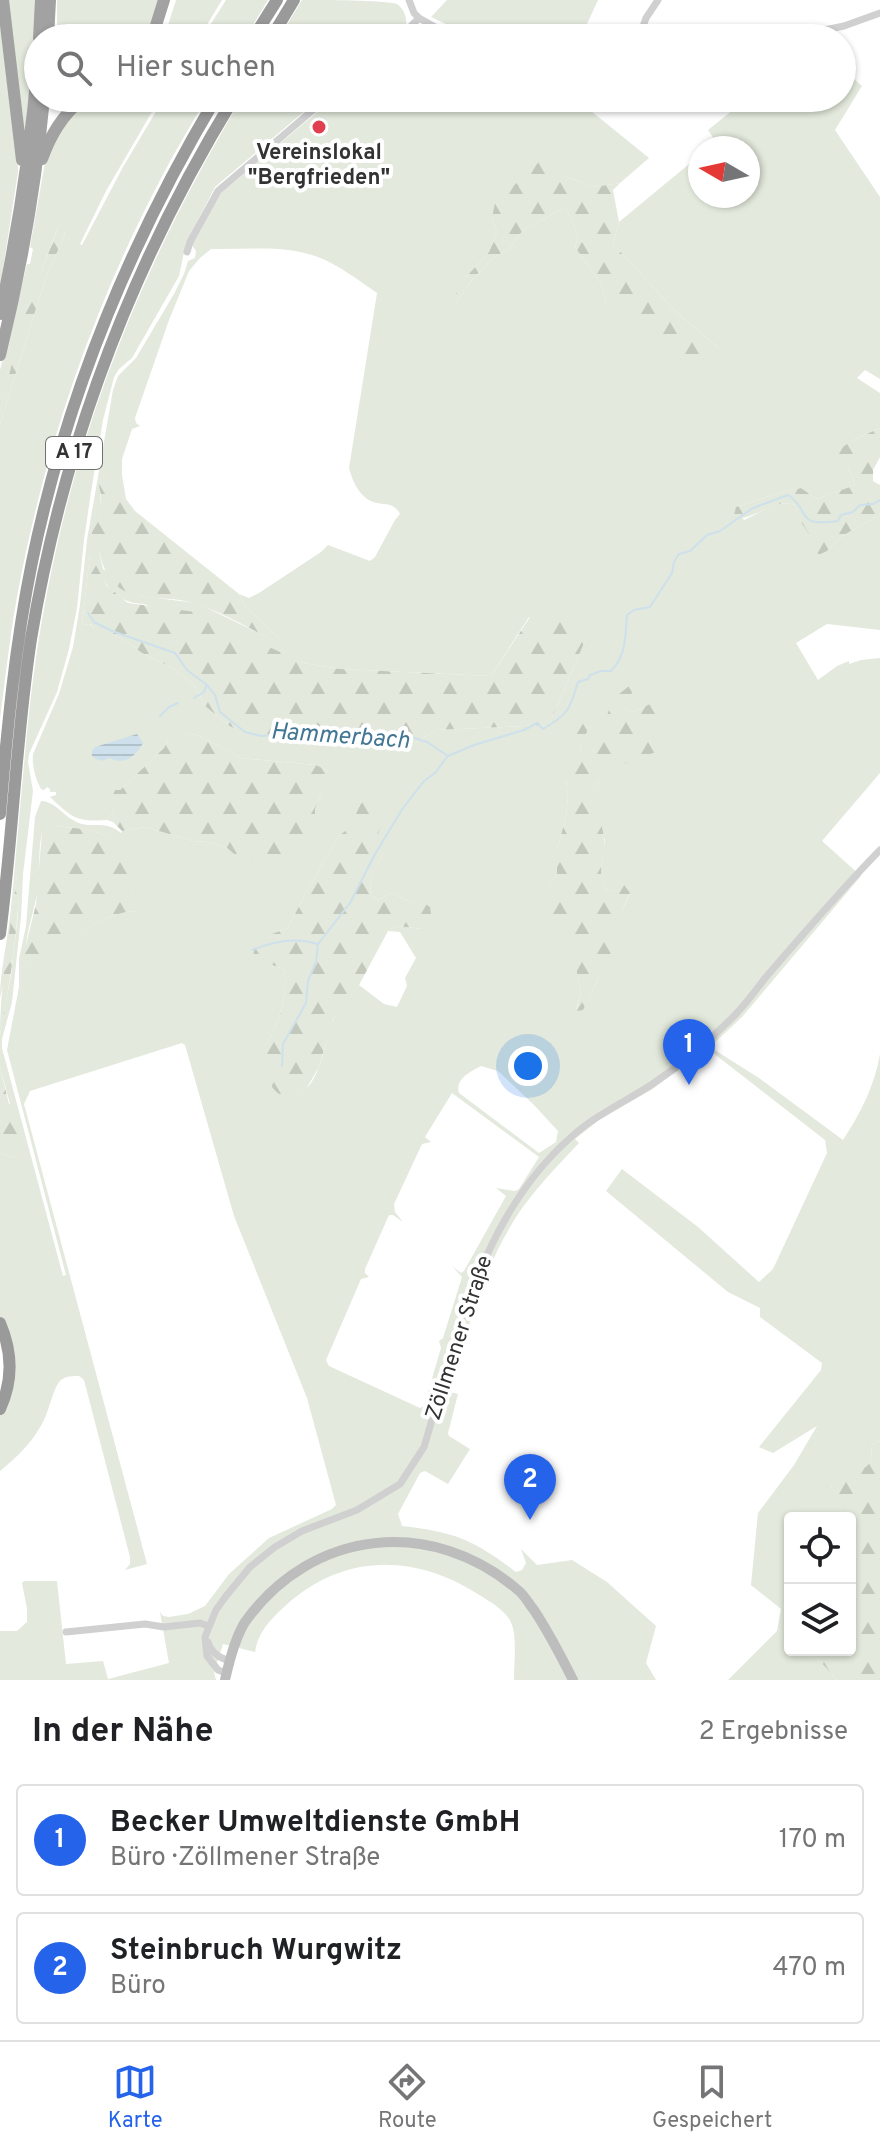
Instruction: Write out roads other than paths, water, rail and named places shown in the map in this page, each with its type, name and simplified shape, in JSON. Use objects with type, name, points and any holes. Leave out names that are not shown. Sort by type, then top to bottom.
[{"type":"highway","points":[[3,0],[29,184]]},
{"type":"highway","points":[[156,24],[164,0]]},
{"type":"highway","points":[[164,24],[172,0]]},
{"type":"highway","points":[[262,24],[277,0]]},
{"type":"highway","points":[[279,24],[294,0]]},
{"type":"highway","points":[[42,24],[47,3]]},
{"type":"highway","points":[[47,3],[48,24]]},
{"type":"highway","points":[[47,3],[53,24]]},
{"type":"highway","points":[[0,355],[21,261],[34,112]]},
{"type":"highway","points":[[0,314],[42,112]]},
{"type":"highway","points":[[29,184],[55,129],[68,112]]},
{"type":"highway","name":"A 17","points":[[0,814],[22,615],[44,510],[71,414],[126,269],[208,112]]},
{"type":"highway","name":"A 17","points":[[0,934],[31,640],[69,467],[102,367],[137,280],[188,177],[226,112]]},
{"type":"highway","points":[[0,1323],[10,1361],[9,1383],[0,1409]]},
{"type":"highway","points":[[0,1347],[0,1386]]},
{"type":"main road","points":[[226,1677],[244,1625],[270,1593],[304,1565],[349,1547],[388,1541],[429,1544],[477,1562],[521,1592],[550,1634],[573,1680]]},
{"type":"street","points":[[409,0],[414,13],[430,24]]},
{"type":"street","points":[[644,24],[658,0]]},
{"type":"street","points":[[850,24],[880,13]]},
{"type":"street","points":[[413,24],[419,18]]},
{"type":"street","points":[[187,252],[218,191],[311,112]]},
{"type":"street","name":"Zöllmener Straße","points":[[207,1629],[226,1596],[250,1567],[275,1547],[302,1531],[357,1510],[400,1484],[424,1447],[473,1286],[508,1214],[539,1169],[592,1120],[665,1075],[731,1019],[838,894],[880,850]]},
{"type":"street","points":[[66,1632],[145,1624],[164,1627],[200,1623],[207,1629],[212,1650],[222,1659],[230,1661]]},
{"type":"street","points":[[207,1629],[207,1656],[226,1677]]},
{"type":"water","points":[[137,734],[143,743],[129,758],[100,760],[92,756],[95,747]]},
{"type":"waterway","name":"Hammerbach","points":[[88,613],[94,622],[112,631],[175,653],[187,670],[215,695],[220,712],[245,732],[261,736],[315,732],[323,737],[392,741],[411,737],[427,742],[448,756],[537,723],[543,729],[557,720],[570,705],[578,682],[601,671],[611,671],[616,665],[624,644],[627,615],[634,610],[650,607],[672,573],[679,554],[690,551],[707,535],[720,531],[753,508],[788,495],[806,517],[815,522],[838,521],[841,515],[853,512],[860,505],[880,500]]},
{"type":"waterway","points":[[194,698],[204,692],[206,686]]},
{"type":"waterway","points":[[160,716],[178,703]]},
{"type":"waterway","points":[[282,1066],[283,1044],[306,1003],[308,981],[316,962],[318,944],[350,903],[403,808],[447,757]]},
{"type":"waterway","points":[[252,950],[284,941],[317,944]]},
{"type":"place","name":"Vereinslokal \"Bergfrieden\"","points":[[319,127]]},
{"type":"place","name":"Becker Umweltdienste GmbH","points":[[689,1085]]},
{"type":"place","name":"Steinbruch Wurgwitz","points":[[530,1520]]}]
